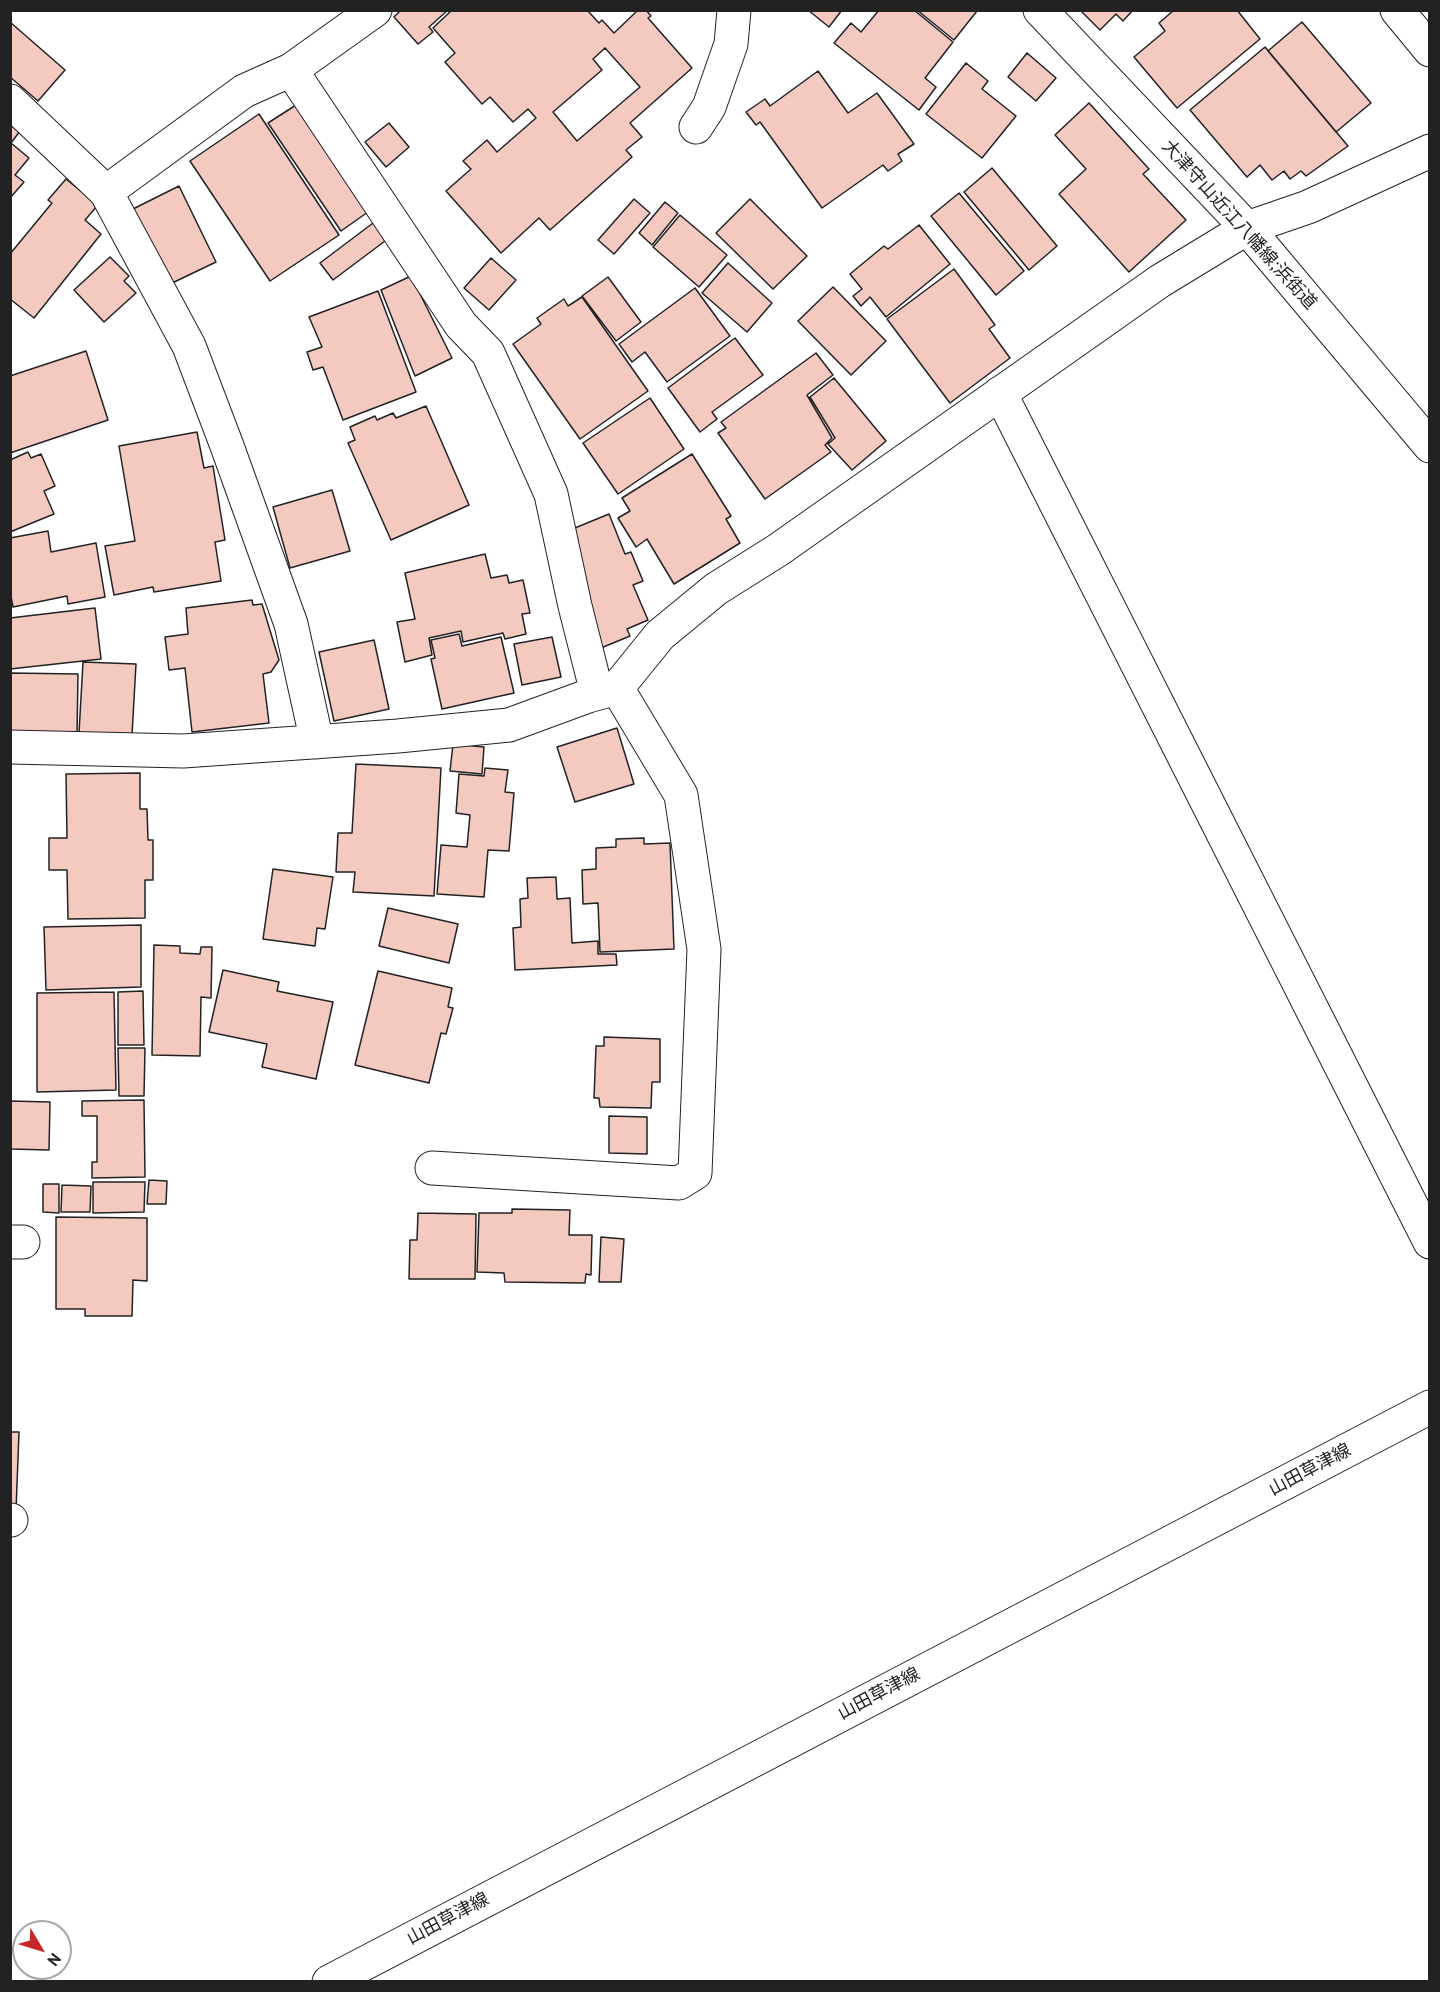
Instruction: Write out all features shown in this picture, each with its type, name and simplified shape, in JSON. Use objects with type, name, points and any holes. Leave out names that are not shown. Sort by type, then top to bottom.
[{"type":"street","points":[[106,192],[244,91],[291,70],[375,10]]},
{"type":"street","points":[[696,127],[709,107],[731,44],[734,10]]},
{"type":"street","name":"大津守山近江八幡線;浜街道","points":[[1040,10],[1247,228],[1430,446]]},
{"type":"street","points":[[1397,10],[1430,50]]},
{"type":"street","points":[[291,70],[461,325],[488,353],[551,494],[575,606],[607,691],[681,795],[704,949],[694,1173],[679,1183],[432,1168]]},
{"type":"street","points":[[10,101],[106,192],[189,346],[291,624],[317,742]]},
{"type":"street","points":[[10,747],[183,751],[509,725],[607,691],[660,635],[716,590],[778,550],[1160,281],[1247,228],[1308,207],[1430,151]]},
{"type":"street","points":[[1000,393],[1430,1242]]},
{"type":"street","name":"山田草津線","points":[[329,1982],[1430,1407]]},
{"type":"building","points":[[401,10],[448,10],[429,27],[433,32],[418,44],[394,17]]},
{"type":"building","points":[[452,10],[587,10],[599,23],[602,20],[614,33],[638,10],[646,10],[651,16],[648,18],[692,68],[630,123],[642,137],[626,150],[632,157],[550,230],[539,218],[501,253],[446,191],[471,169],[463,161],[487,140],[497,152],[536,118],[528,109],[513,122],[490,97],[482,104],[445,62],[455,53],[433,28]],"holes":[[[605,48],[640,87],[577,141],[553,112],[602,70],[593,59]]]},
{"type":"building","points":[[808,10],[842,10],[829,27]]},
{"type":"building","points":[[879,10],[914,10],[953,42],[925,78],[936,87],[919,110],[834,43],[851,23],[861,32]]},
{"type":"building","points":[[917,10],[976,10],[977,11],[954,40]]},
{"type":"building","points":[[1080,10],[1133,10],[1123,21],[1116,14],[1100,30]]},
{"type":"building","points":[[1174,10],[1237,10],[1260,39],[1177,108],[1134,57],[1165,31],[1159,23]]},
{"type":"building","points":[[10,22],[65,70],[38,101],[10,77]]},
{"type":"building","points":[[1302,22],[1371,103],[1336,132],[1268,51]]},
{"type":"building","points":[[1265,47],[1348,146],[1306,176],[1301,171],[1290,179],[1284,171],[1272,180],[1260,165],[1247,177],[1190,110]]},
{"type":"building","points":[[1027,53],[1056,78],[1036,101],[1008,77]]},
{"type":"building","points":[[966,63],[988,81],[982,89],[1016,116],[982,158],[926,114]]},
{"type":"building","points":[[818,71],[848,113],[877,93],[914,144],[898,154],[902,161],[888,171],[883,165],[822,208],[760,122],[756,125],[746,112],[765,99],[770,106]]},
{"type":"building","points":[[1089,103],[1149,169],[1143,174],[1186,220],[1129,272],[1059,194],[1086,169],[1055,135]]},
{"type":"building","points":[[296,105],[368,212],[341,231],[268,123]]},
{"type":"building","points":[[259,114],[339,235],[270,281],[190,161]]},
{"type":"building","points":[[10,116],[23,127],[11,143],[29,158],[15,175],[24,182],[10,198]]},
{"type":"building","points":[[389,123],[409,147],[386,167],[365,142]]},
{"type":"building","points":[[992,168],[1057,246],[1029,270],[964,192]]},
{"type":"building","points":[[66,179],[98,205],[85,220],[101,234],[34,318],[10,299],[10,254],[52,203],[48,200]]},
{"type":"building","points":[[179,186],[216,262],[168,285],[131,210]]},
{"type":"building","points":[[959,193],[1024,271],[996,295],[931,216]]},
{"type":"building","points":[[634,199],[650,213],[614,254],[598,240]]},
{"type":"building","points":[[750,199],[807,256],[773,289],[716,233]]},
{"type":"building","points":[[665,202],[678,213],[652,245],[639,233]]},
{"type":"building","points":[[680,215],[727,255],[699,287],[653,247]]},
{"type":"building","points":[[377,220],[389,238],[333,280],[320,263]]},
{"type":"building","points":[[919,225],[950,264],[886,317],[870,297],[861,306],[853,296],[862,289],[850,274],[884,246],[888,249]]},
{"type":"building","points":[[110,257],[129,276],[124,281],[136,293],[104,322],[74,290]]},
{"type":"building","points":[[491,258],[516,280],[489,310],[464,288]]},
{"type":"building","points":[[728,263],[772,303],[747,332],[702,293]]},
{"type":"building","points":[[954,269],[995,325],[989,329],[1010,358],[950,403],[887,319]]},
{"type":"building","points":[[411,276],[452,358],[415,376],[381,290]]},
{"type":"building","points":[[608,277],[641,322],[616,341],[582,296]]},
{"type":"building","points":[[833,287],[886,341],[851,375],[798,321]]},
{"type":"building","points":[[695,288],[730,336],[667,382],[645,352],[632,362],[619,344]]},
{"type":"building","points":[[378,291],[416,392],[343,420],[323,367],[313,370],[307,352],[322,347],[309,317]]},
{"type":"building","points":[[582,297],[648,391],[580,439],[513,344],[541,324],[537,318],[564,299],[568,306]]},
{"type":"building","points":[[735,338],[763,375],[712,412],[717,419],[700,432],[668,388]]},
{"type":"building","points":[[86,351],[108,420],[10,453],[10,376]]},
{"type":"building","points":[[816,353],[833,375],[807,395],[832,438],[825,445],[831,452],[765,499],[718,433],[726,428],[721,422]]},
{"type":"building","points":[[834,378],[886,441],[852,470],[828,444],[835,438],[810,397]]},
{"type":"building","points":[[650,398],[684,449],[618,494],[583,443]]},
{"type":"building","points":[[426,406],[469,505],[391,540],[348,443],[355,440],[350,427],[375,416],[377,420],[393,413],[396,418]]},
{"type":"building","points":[[197,432],[204,468],[213,466],[225,540],[215,542],[221,581],[154,592],[153,587],[114,595],[105,546],[135,541],[119,446]]},
{"type":"building","points":[[28,452],[31,458],[41,454],[55,486],[44,491],[54,514],[10,532],[10,460]]},
{"type":"building","points":[[692,454],[731,516],[726,519],[740,543],[674,584],[647,539],[636,547],[618,518],[630,511],[622,498]]},
{"type":"building","points":[[332,490],[350,551],[290,568],[273,507]]},
{"type":"building","points":[[609,514],[625,554],[631,552],[643,581],[633,585],[648,620],[627,629],[630,636],[601,648],[570,530]]},
{"type":"building","points":[[48,531],[51,552],[96,543],[105,597],[68,604],[67,596],[13,607],[10,591],[10,538]]},
{"type":"building","points":[[485,554],[491,578],[507,575],[509,583],[523,580],[530,613],[522,614],[526,634],[505,639],[503,633],[463,642],[461,631],[429,638],[432,655],[405,662],[397,622],[415,619],[405,573]]},
{"type":"building","points":[[252,600],[253,605],[262,604],[279,660],[271,672],[263,674],[269,723],[192,732],[185,668],[169,670],[165,637],[188,634],[186,608]]},
{"type":"building","points":[[95,608],[101,659],[10,669],[10,618]]},
{"type":"building","points":[[459,634],[462,646],[501,637],[514,693],[442,709],[431,659],[435,658],[431,640]]},
{"type":"building","points":[[552,637],[561,677],[522,685],[514,644]]},
{"type":"building","points":[[374,640],[389,709],[334,721],[319,652]]},
{"type":"building","points":[[83,662],[136,664],[132,735],[79,733]]},
{"type":"building","points":[[10,673],[78,674],[77,735],[10,734]]},
{"type":"building","points":[[617,728],[634,784],[575,802],[557,747]]},
{"type":"building","points":[[453,744],[484,747],[482,774],[450,771]]},
{"type":"building","points":[[356,764],[441,768],[434,896],[353,892],[355,872],[336,872],[338,833],[352,833]]},
{"type":"building","points":[[485,768],[508,770],[505,792],[514,793],[509,851],[488,850],[484,897],[437,894],[441,845],[467,847],[470,815],[456,813],[459,774],[484,776]]},
{"type":"building","points":[[140,773],[140,809],[147,809],[148,840],[153,840],[153,880],[145,880],[145,918],[68,919],[67,870],[49,870],[49,838],[67,838],[66,774]]},
{"type":"building","points":[[644,838],[644,844],[670,843],[674,949],[600,952],[598,903],[583,904],[582,870],[596,869],[596,848],[616,847],[616,839]]},
{"type":"building","points":[[273,869],[333,877],[325,929],[317,928],[315,946],[263,939]]},
{"type":"building","points":[[556,877],[557,899],[570,898],[572,943],[598,941],[598,954],[616,954],[617,965],[515,970],[513,928],[521,927],[520,899],[528,898],[527,878]]},
{"type":"building","points":[[388,908],[458,924],[449,963],[379,946]]},
{"type":"building","points":[[141,925],[141,987],[46,990],[44,927]]},
{"type":"building","points":[[154,945],[180,946],[180,953],[200,954],[201,947],[212,947],[211,998],[201,997],[200,1056],[152,1055]]},
{"type":"building","points":[[223,970],[279,982],[277,991],[333,1002],[316,1079],[262,1067],[267,1044],[209,1032]]},
{"type":"building","points":[[378,971],[452,988],[448,1007],[453,1008],[446,1034],[441,1033],[429,1083],[355,1065]]},
{"type":"building","points":[[143,991],[144,1045],[118,1045],[118,992]]},
{"type":"building","points":[[114,992],[116,1090],[37,1092],[37,993]]},
{"type":"building","points":[[604,1037],[660,1039],[660,1082],[652,1082],[651,1108],[600,1107],[599,1098],[594,1098],[596,1046],[604,1046]]},
{"type":"building","points":[[118,1048],[145,1048],[144,1096],[119,1096]]},
{"type":"building","points":[[144,1100],[145,1177],[92,1178],[92,1162],[97,1162],[97,1116],[82,1116],[82,1101]]},
{"type":"building","points":[[10,1101],[50,1102],[49,1150],[10,1149]]},
{"type":"building","points":[[609,1116],[647,1117],[647,1154],[609,1153]]},
{"type":"building","points":[[149,1180],[167,1181],[166,1204],[147,1204]]},
{"type":"building","points":[[93,1182],[145,1182],[144,1212],[93,1213]]},
{"type":"building","points":[[43,1184],[59,1184],[59,1213],[43,1212]]},
{"type":"building","points":[[62,1185],[91,1186],[90,1212],[61,1212]]},
{"type":"building","points":[[512,1209],[570,1210],[569,1235],[592,1235],[591,1275],[586,1274],[585,1283],[505,1282],[504,1273],[477,1272],[479,1213],[512,1213]]},
{"type":"building","points":[[418,1213],[476,1214],[475,1279],[409,1279],[410,1240],[417,1240]]},
{"type":"building","points":[[56,1217],[147,1218],[147,1281],[133,1280],[132,1316],[85,1316],[85,1309],[56,1309]]},
{"type":"building","points":[[601,1237],[624,1239],[621,1282],[599,1282]]},
{"type":"building","points":[[10,1432],[19,1432],[16,1511],[10,1511]]}]
